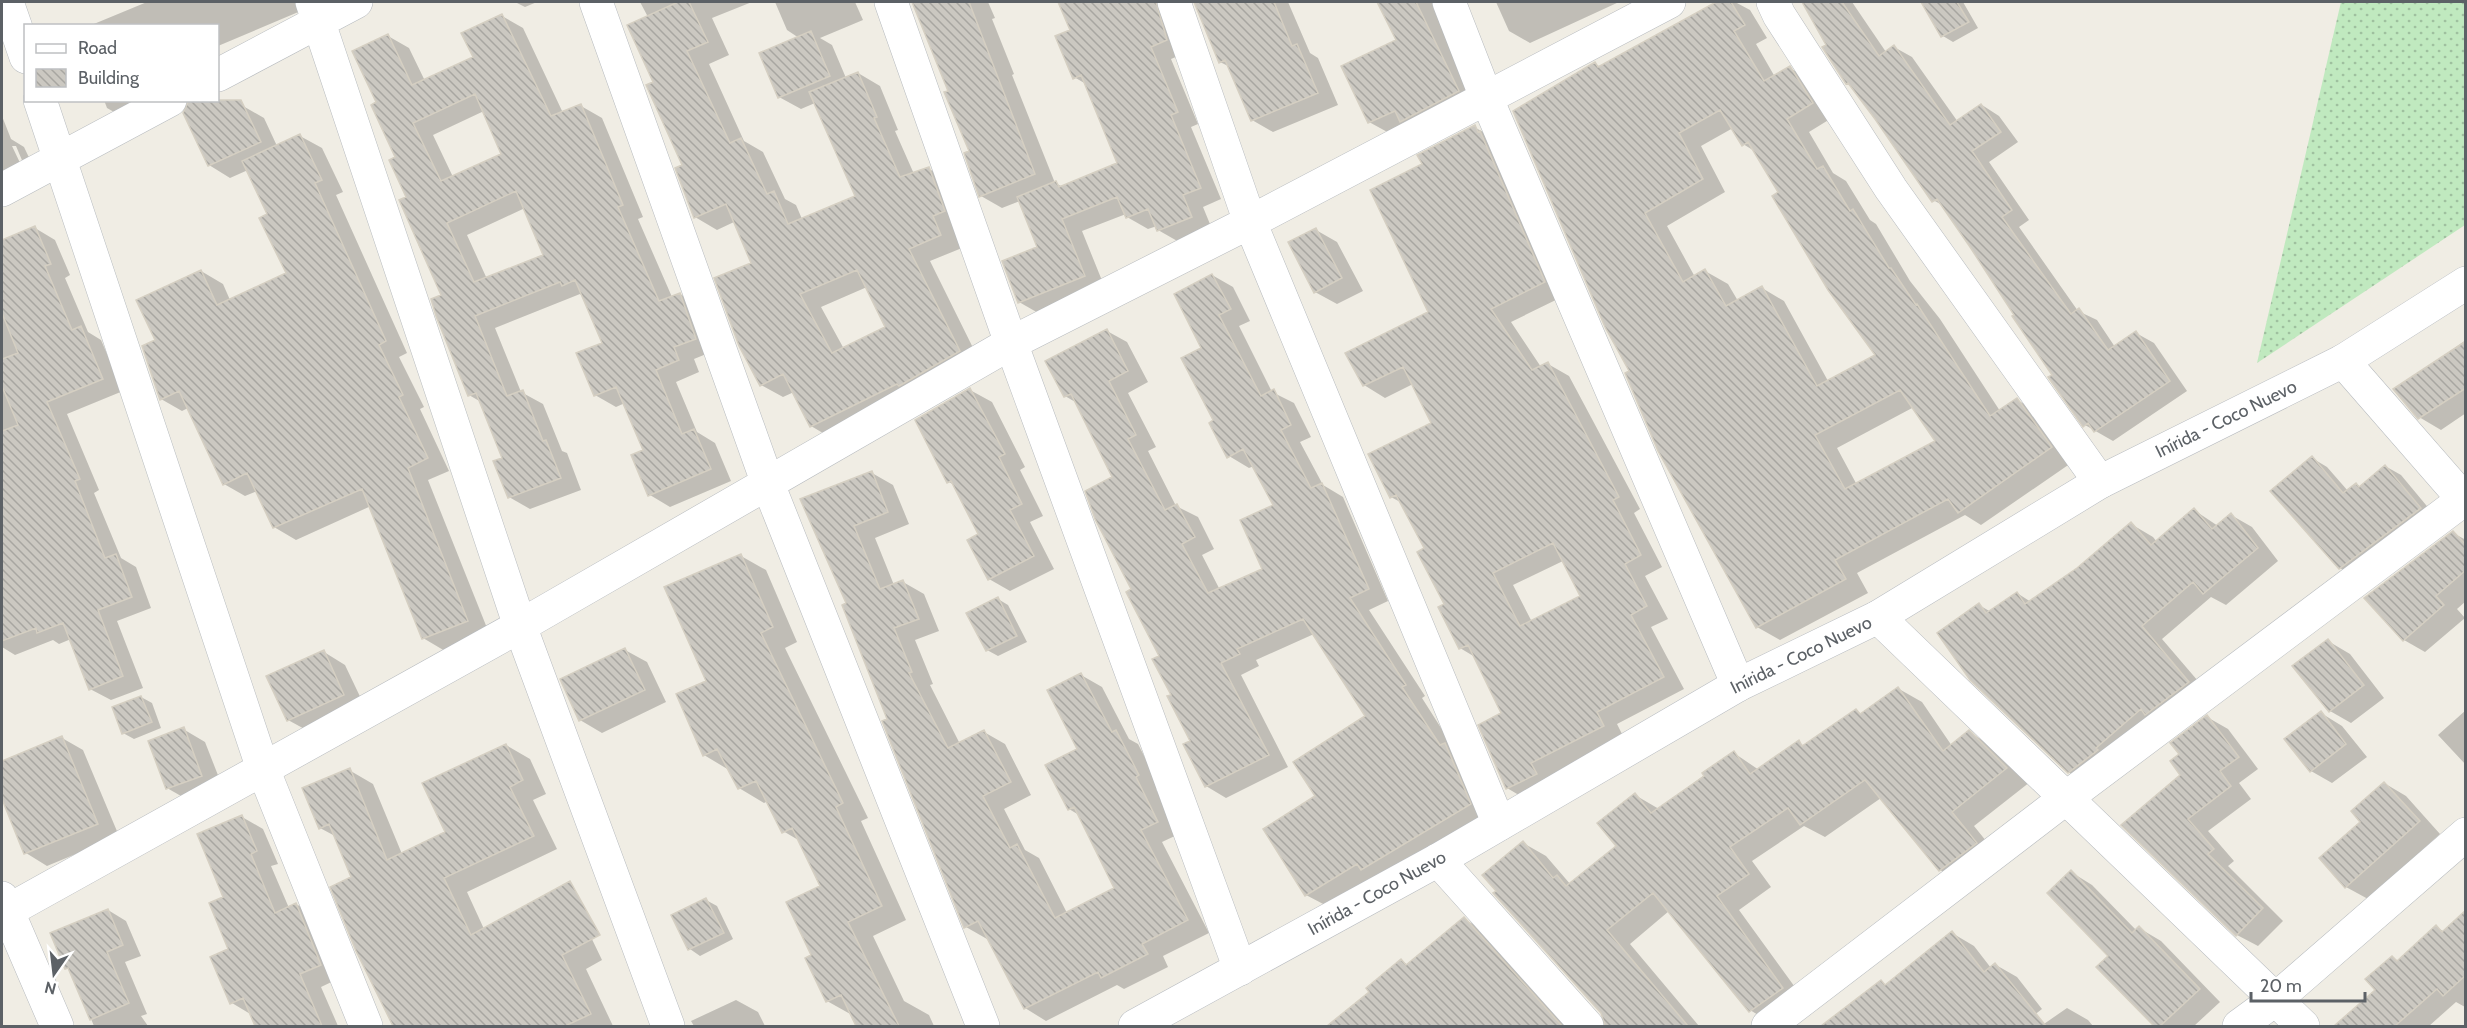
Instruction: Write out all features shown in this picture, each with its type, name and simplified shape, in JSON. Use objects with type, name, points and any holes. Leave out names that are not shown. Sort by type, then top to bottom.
[{"type":"street","points":[[7,2],[24,51]]},
{"type":"street","points":[[219,74],[315,11],[356,2]]},
{"type":"street","points":[[596,2],[768,484],[983,1026]]},
{"type":"street","points":[[891,2],[1011,343],[1240,969]]},
{"type":"street","points":[[1174,2],[1250,222],[1499,824]]},
{"type":"street","points":[[1449,2],[1486,98],[1738,684]]},
{"type":"street","points":[[57,1026],[3,908],[263,769],[520,626],[1011,343],[1250,222],[1669,2]]},
{"type":"street","points":[[1773,2],[1779,15],[1891,189],[2100,482]]},
{"type":"street","points":[[315,11],[520,626],[668,1026]]},
{"type":"street","points":[[41,102],[263,769],[366,1026]]},
{"type":"street","points":[[2,190],[166,102]]},
{"type":"street","name":"Inírida - Coco Nuevo","points":[[1135,1026],[1438,860],[1738,684],[1878,617],[2100,482],[2343,361],[2466,283]]},
{"type":"street","points":[[1768,1026],[2066,798],[2464,501],[2343,361]]},
{"type":"street","points":[[1878,617],[2303,1026]]},
{"type":"street","points":[[2239,1026],[2276,999],[2466,834]]},
{"type":"street","points":[[1438,860],[1587,1026]]},
{"type":"green space","points":[[2341,2],[2465,2],[2465,225],[2257,363]]},
{"type":"building","points":[[678,2],[689,2],[708,42],[687,51],[730,143],[741,138],[767,194],[774,191],[788,224],[855,196],[809,92],[858,72],[877,117],[874,118],[900,177],[929,167],[945,211],[933,216],[941,235],[909,249],[960,351],[899,386],[897,384],[810,427],[783,374],[760,386],[739,346],[714,278],[751,263],[726,204],[694,218],[675,168],[682,165],[646,85],[653,82],[627,25]],"holes":[[[857,270],[885,327],[832,353],[800,294]]]},
{"type":"building","points":[[912,2],[969,2],[1035,174],[979,197],[964,153],[969,151],[944,92],[948,91]]},
{"type":"building","points":[[1058,2],[1156,2],[1167,40],[1151,47],[1178,112],[1171,115],[1201,188],[1183,195],[1192,217],[1157,231],[1148,209],[1126,218],[1117,197],[1062,219],[1085,276],[1018,303],[1002,261],[1037,247],[1017,197],[1056,181],[1059,187],[1117,163],[1081,75],[1073,79],[1055,36],[1070,30]]},
{"type":"building","points":[[1194,2],[1274,2],[1292,46],[1297,44],[1318,93],[1251,121],[1225,60],[1219,63]]},
{"type":"building","points":[[1377,2],[1416,2],[1459,91],[1400,122],[1395,111],[1368,123],[1341,66],[1396,40]]},
{"type":"building","points":[[1716,2],[1731,2],[1745,25],[1734,31],[1764,81],[1790,66],[1813,103],[1787,119],[1817,169],[1823,166],[1850,211],[1853,209],[1889,268],[1917,304],[1990,416],[2017,398],[2052,447],[1958,513],[1948,499],[1835,560],[1846,579],[1756,628],[1658,451],[1625,373],[1629,371],[1605,327],[1513,111],[1595,62],[1598,67]],"holes":[[[1720,110],[1742,146],[1748,142],[1778,192],[1772,196],[1828,290],[1875,355],[1817,386],[1762,286],[1726,306],[1705,269],[1683,282],[1645,213],[1703,179],[1679,133]],[[1900,390],[1935,441],[1845,489],[1815,435]]]},
{"type":"building","points":[[1802,2],[1842,2],[1879,56],[1894,45],[1950,125],[1981,104],[2001,132],[1972,151],[2012,210],[2002,217],[2071,314],[2079,308],[2108,350],[2136,331],[2170,381],[2094,432],[2088,423],[2083,427],[2048,377],[2052,375],[1937,199],[1932,202],[1875,119],[1848,83],[1846,84],[1822,47],[1826,45]]},
{"type":"building","points":[[1921,2],[1957,2],[1969,22],[1941,37]]},
{"type":"building","points":[[502,14],[551,116],[581,104],[623,205],[618,207],[659,301],[680,293],[696,339],[674,347],[679,360],[656,370],[682,434],[694,429],[711,469],[648,496],[631,455],[643,450],[616,387],[594,396],[576,353],[602,343],[575,280],[562,286],[560,282],[475,316],[507,396],[523,390],[543,441],[546,440],[561,478],[508,498],[493,461],[502,458],[476,393],[468,396],[436,316],[431,299],[441,295],[399,200],[406,197],[389,160],[395,157],[371,105],[376,102],[352,51],[388,34],[412,85],[473,57],[461,33]],"holes":[[[475,94],[501,154],[441,181],[413,123]],[[516,191],[543,255],[474,282],[447,223]]]},
{"type":"building","points":[[811,31],[830,76],[778,98],[759,53]]},
{"type":"building","points":[[241,100],[261,142],[208,166],[183,113],[188,102]]},
{"type":"building","points":[[1475,125],[1478,132],[1480,131],[1545,282],[1491,309],[1532,370],[1548,362],[1619,497],[1613,500],[1641,555],[1625,564],[1647,606],[1631,615],[1664,677],[1597,712],[1604,726],[1531,763],[1537,774],[1506,789],[1478,725],[1501,713],[1468,645],[1459,649],[1438,607],[1444,604],[1417,552],[1424,548],[1396,495],[1390,498],[1368,454],[1431,423],[1403,367],[1363,386],[1345,353],[1428,312],[1370,190],[1422,164],[1417,155]],"holes":[[[1553,543],[1580,596],[1520,626],[1493,573]]]},
{"type":"building","points":[[300,134],[322,180],[315,183],[386,341],[379,345],[403,395],[399,397],[428,458],[408,468],[468,621],[422,639],[362,489],[273,528],[247,473],[223,485],[179,391],[160,400],[142,346],[155,340],[136,300],[201,270],[217,305],[286,273],[259,218],[267,214],[242,161]]},
{"type":"building","points":[[35,226],[51,264],[45,266],[72,330],[81,326],[103,379],[47,402],[80,479],[75,481],[105,558],[116,554],[132,597],[98,610],[123,676],[89,690],[63,623],[37,633],[36,628],[2,641],[2,431],[18,425],[2,386],[2,359],[18,353],[2,313],[2,240]]},
{"type":"building","points":[[1316,228],[1342,278],[1314,293],[1288,242]]},
{"type":"building","points":[[1212,274],[1231,309],[1219,315],[1261,396],[1274,389],[1291,425],[1281,430],[1311,488],[1322,483],[1369,589],[1350,598],[1406,685],[1402,687],[1440,745],[1445,743],[1471,804],[1361,870],[1357,864],[1305,896],[1263,829],[1315,796],[1293,762],[1365,716],[1303,619],[1237,649],[1240,654],[1221,663],[1269,755],[1205,787],[1183,744],[1190,741],[1167,696],[1171,695],[1152,659],[1159,656],[1126,592],[1131,589],[1095,519],[1085,491],[1112,477],[1071,394],[1064,397],[1045,361],[1107,329],[1128,371],[1109,381],[1136,435],[1128,439],[1165,510],[1177,504],[1195,537],[1182,544],[1208,593],[1262,569],[1240,520],[1273,505],[1243,449],[1227,458],[1209,423],[1213,420],[1181,358],[1201,348],[1174,294]]},
{"type":"building","points":[[2466,341],[2466,388],[2418,419],[2393,389]]},
{"type":"building","points":[[970,388],[1005,454],[999,457],[1022,504],[1010,510],[1034,556],[988,580],[967,540],[978,534],[951,481],[947,483],[915,420]]},
{"type":"building","points":[[2312,456],[2343,493],[2356,483],[2359,487],[2385,465],[2421,508],[2339,569],[2270,491]]},
{"type":"building","points":[[872,471],[888,512],[854,526],[880,589],[903,580],[919,619],[894,628],[912,672],[909,673],[948,748],[984,730],[1011,782],[983,796],[1010,848],[1017,844],[1055,918],[1114,888],[1074,807],[1068,810],[1045,765],[1077,749],[1047,690],[1081,673],[1112,732],[1116,730],[1139,775],[1136,777],[1158,822],[1141,830],[1188,920],[1142,944],[1148,954],[1101,978],[1098,972],[1024,1009],[978,921],[964,928],[882,721],[887,719],[842,605],[846,603],[800,499]]},
{"type":"building","points":[[2194,508],[2212,529],[2231,513],[2258,548],[2203,594],[2193,582],[2142,626],[2189,682],[2145,715],[2141,709],[2096,748],[2098,750],[2068,773],[1970,680],[1937,633],[1979,603],[1986,613],[2017,592],[2025,604],[2077,568],[2131,522],[2151,545]]},
{"type":"building","points":[[2453,531],[2466,545],[2466,570],[2436,596],[2444,605],[2403,641],[2364,598]]},
{"type":"building","points":[[741,554],[773,627],[761,633],[843,803],[836,807],[882,906],[848,922],[899,1026],[856,1026],[841,995],[826,1002],[805,958],[811,955],[786,902],[820,886],[792,828],[782,833],[756,781],[738,789],[717,749],[703,756],[676,694],[706,681],[664,587]]},
{"type":"building","points":[[998,597],[1017,636],[986,651],[966,613]]},
{"type":"building","points":[[2328,639],[2364,685],[2329,712],[2292,666]]},
{"type":"building","points":[[625,648],[645,690],[579,721],[560,679]]},
{"type":"building","points":[[324,650],[344,695],[287,721],[266,676]]},
{"type":"building","points":[[1898,687],[1943,751],[1969,730],[2007,768],[1952,812],[1977,843],[1939,871],[1865,780],[1800,825],[1788,808],[1730,847],[1749,874],[1717,896],[1783,988],[1749,1012],[1653,893],[1607,930],[1688,1026],[1605,1026],[1601,1013],[1493,893],[1496,891],[1482,875],[1523,841],[1553,878],[1557,875],[1566,886],[1616,846],[1597,823],[1635,793],[1651,813],[1704,776],[1702,773],[1734,751],[1750,774],[1799,740],[1802,746],[1856,709],[1860,714]]},
{"type":"building","points":[[141,696],[152,722],[122,734],[112,707]]},
{"type":"building","points":[[2321,711],[2346,744],[2310,772],[2284,739]]},
{"type":"building","points":[[2207,715],[2239,757],[2220,771],[2231,786],[2188,819],[2214,849],[2208,854],[2263,908],[2236,936],[2121,825],[2180,775],[2170,761],[2179,754],[2170,743]]},
{"type":"building","points":[[184,727],[202,776],[166,789],[148,741]]},
{"type":"building","points":[[62,736],[98,824],[24,854],[2,799],[2,761]]},
{"type":"building","points":[[506,744],[523,780],[510,787],[534,836],[444,878],[471,935],[570,881],[600,935],[562,955],[591,1014],[565,1026],[393,1026],[356,951],[330,887],[351,877],[329,824],[319,829],[302,788],[350,768],[387,860],[445,832],[422,783]]},
{"type":"building","points":[[2384,782],[2420,821],[2345,888],[2319,858],[2360,822],[2351,811]]},
{"type":"building","points":[[242,815],[257,851],[251,854],[275,913],[296,903],[321,965],[300,974],[322,1026],[255,1026],[243,998],[230,1004],[210,957],[228,949],[209,903],[223,897],[197,834]]},
{"type":"building","points":[[2071,870],[2132,933],[2139,926],[2200,989],[2160,1026],[2154,1026],[2096,967],[2108,956],[2047,893]]},
{"type":"building","points":[[706,898],[724,933],[688,950],[671,915]]},
{"type":"building","points":[[108,909],[123,945],[107,952],[129,1003],[90,1020],[50,933]]},
{"type":"building","points":[[2466,910],[2466,975],[2443,996],[2437,989],[2395,1026],[2334,1026],[2375,990],[2365,979],[2392,956],[2397,961],[2436,925],[2442,932]]},
{"type":"building","points":[[1464,917],[1562,1026],[1327,1026],[1369,992],[1366,988],[1401,959],[1406,965]]},
{"type":"building","points":[[1952,931],[1984,972],[1995,963],[2046,1026],[1821,1026],[1881,980],[1885,985]]}]
